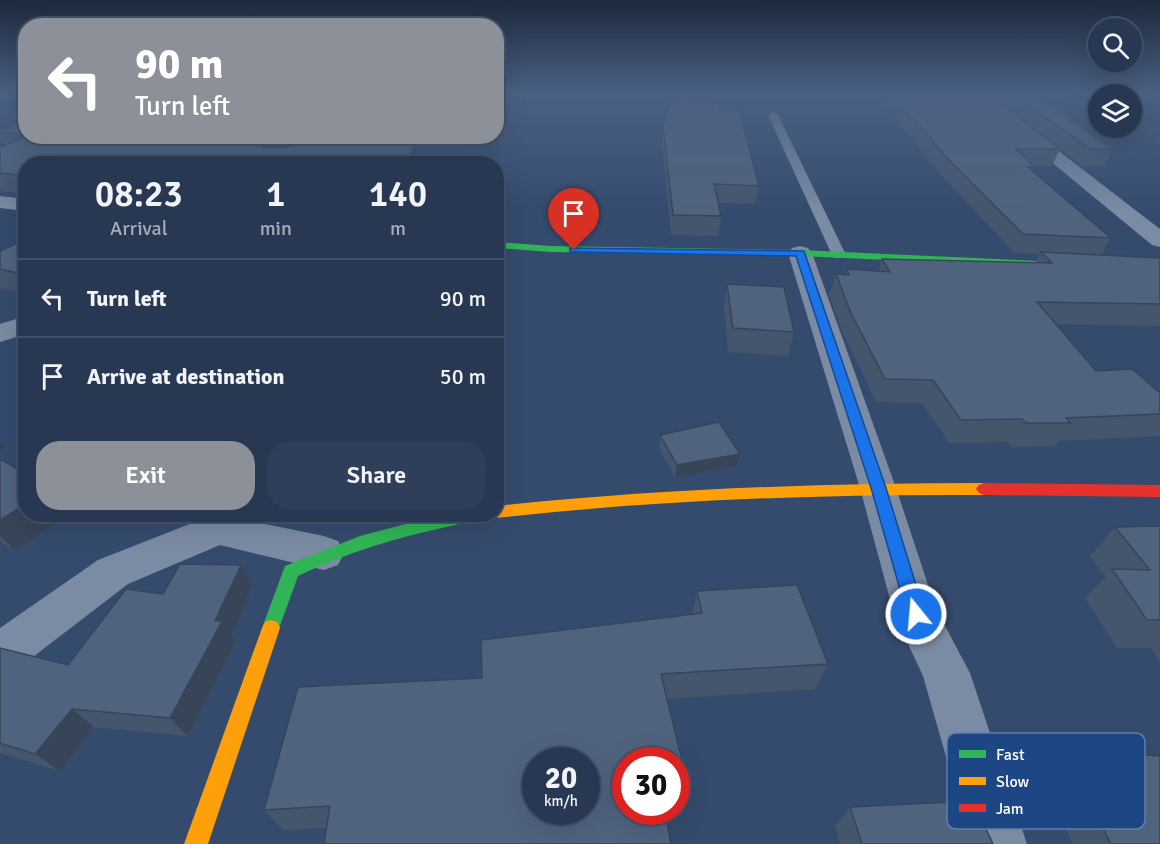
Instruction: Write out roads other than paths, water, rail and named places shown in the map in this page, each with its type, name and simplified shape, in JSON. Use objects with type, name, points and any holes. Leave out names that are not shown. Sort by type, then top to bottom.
[{"type":"street","points":[[1026,133],[1160,240]]},
{"type":"street","points":[[0,202],[18,204]]},
{"type":"street","points":[[504,246],[800,253],[1053,265]]},
{"type":"street","points":[[800,253],[878,488],[916,614],[946,673],[965,733]]},
{"type":"street","points":[[0,334],[18,327]]},
{"type":"street","points":[[504,511],[630,496],[878,488],[1160,491]]},
{"type":"street","points":[[196,844],[291,571],[324,553],[428,522]]},
{"type":"street","points":[[0,655],[113,572],[218,529],[324,553]]},
{"type":"street","points":[[994,829],[999,844]]},
{"type":"lane","points":[[781,133],[839,255]]}]
